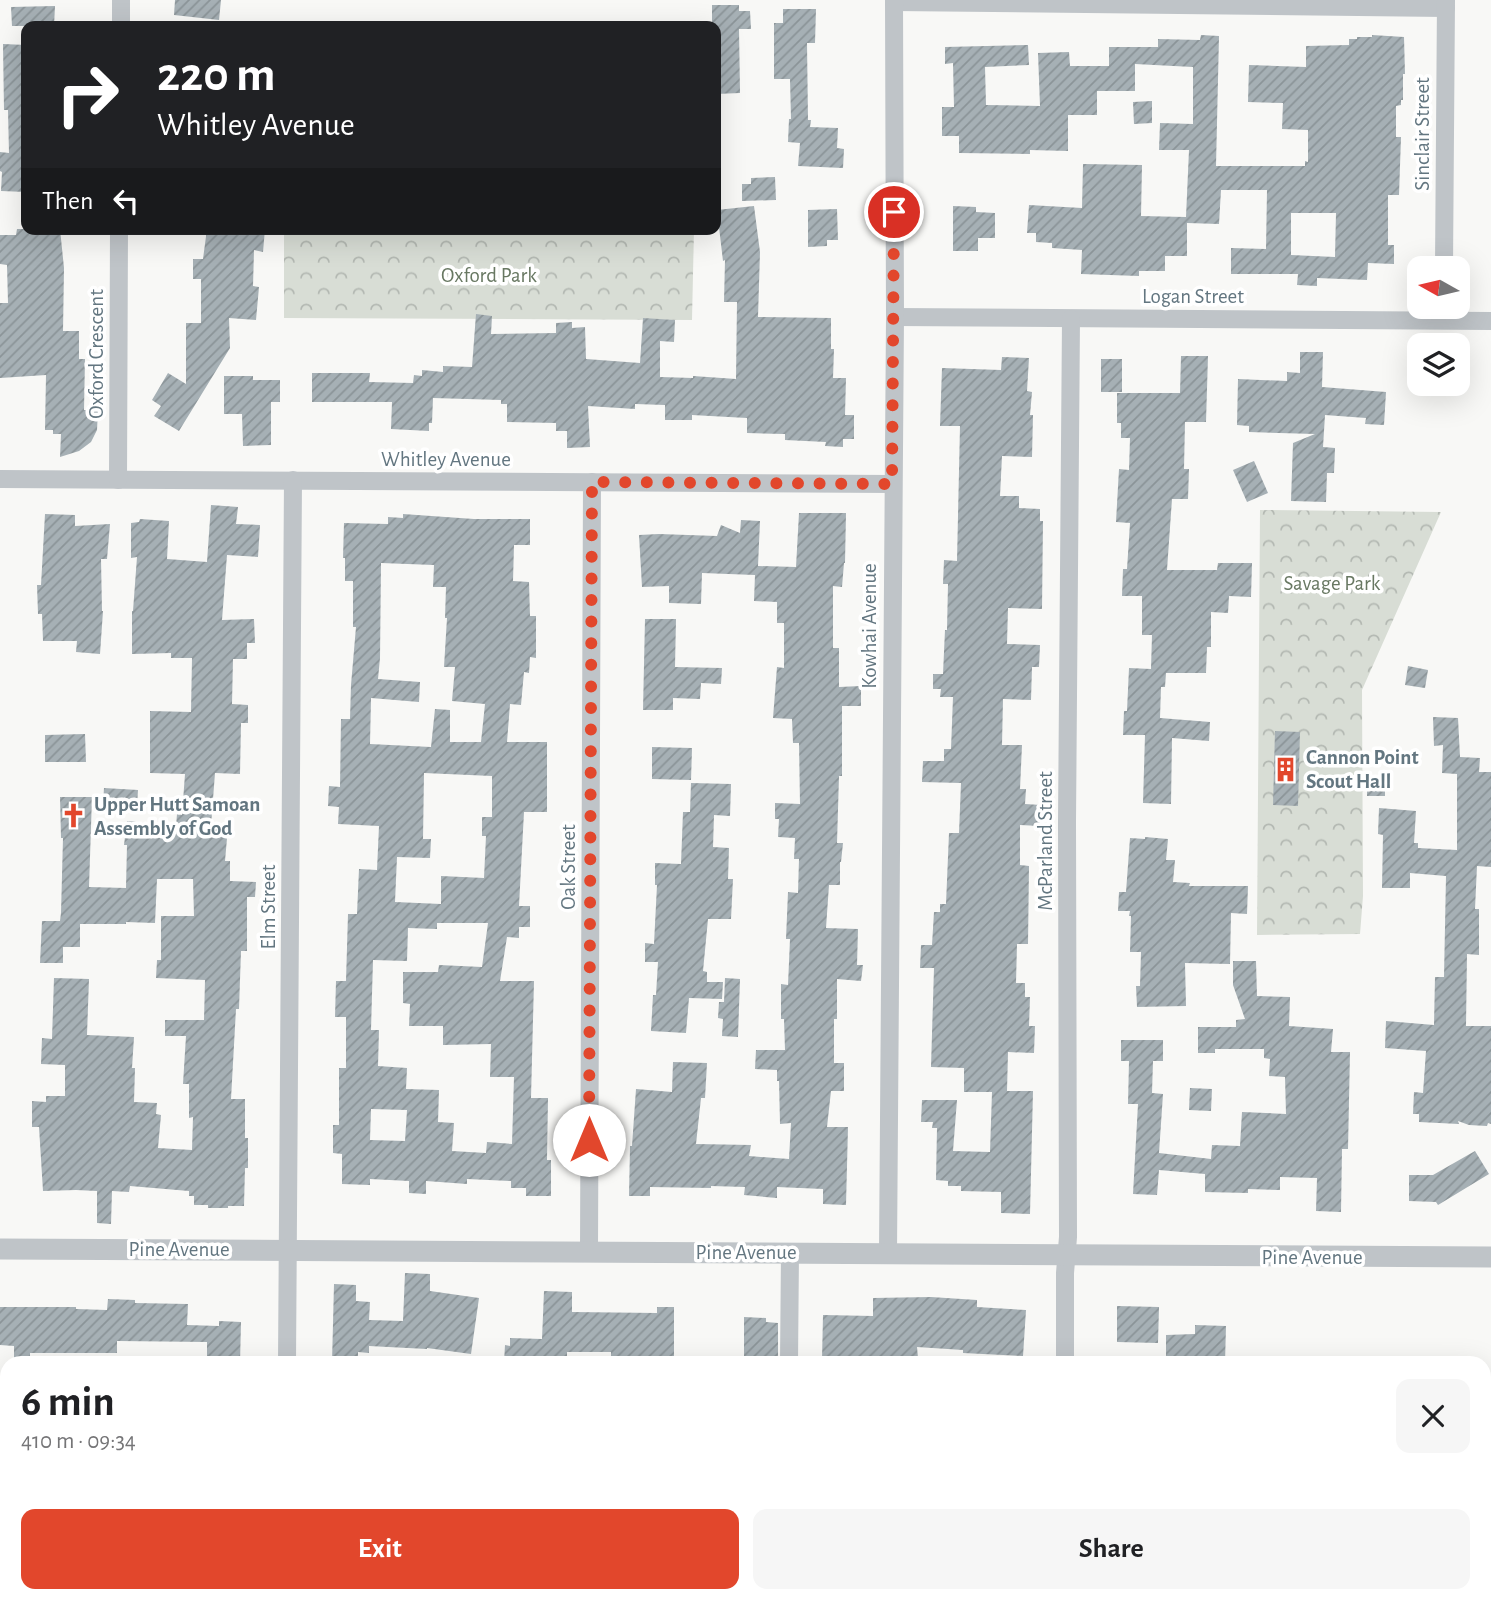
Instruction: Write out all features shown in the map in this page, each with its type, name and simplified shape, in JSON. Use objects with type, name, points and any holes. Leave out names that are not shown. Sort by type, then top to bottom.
[{"type":"street","points":[[121,0],[121,21]]},
{"type":"street","points":[[894,1],[1446,4]]},
{"type":"street","name":"Kowhai Avenue","points":[[888,1253],[895,317],[894,1]]},
{"type":"street","name":"Sinclair Street","points":[[1444,256],[1446,4]]},
{"type":"street","name":"Oxford Crescent","points":[[118,480],[119,235]]},
{"type":"street","name":"Logan Street","points":[[895,317],[1071,318],[1407,313]]},
{"type":"street","name":"Logan Street","points":[[1470,317],[1491,321]]},
{"type":"street","name":"McParland Street","points":[[1065,1356],[1068,1237],[1067,822],[1071,318]]},
{"type":"street","name":"Whitley Avenue","points":[[0,478],[892,484]]},
{"type":"street","name":"Elm Street","points":[[287,1356],[293,480]]},
{"type":"street","name":"Oak Street","points":[[589,1251],[592,482]]},
{"type":"street","name":"Pine Avenue","points":[[0,1249],[1491,1257]]},
{"type":"street","points":[[789,1356],[790,1252]]},
{"type":"green space","name":"Oxford Park","points":[[284,235],[694,235],[692,320],[284,318]]},
{"type":"green space","name":"Savage Park","points":[[1260,510],[1441,512],[1362,690],[1363,896],[1360,934],[1257,935]]},
{"type":"building","points":[[175,0],[221,0],[219,20],[174,15]]},
{"type":"building","points":[[712,5],[739,5],[739,11],[750,11],[751,29],[739,29],[740,93],[721,94],[721,21],[712,21]]},
{"type":"building","points":[[55,6],[54,21],[21,21],[21,26],[12,26],[11,7]]},
{"type":"building","points":[[783,9],[816,9],[815,43],[807,43],[808,120],[811,120],[810,127],[838,128],[837,148],[844,149],[843,168],[798,166],[800,143],[788,142],[791,119],[790,79],[774,79],[774,23],[783,23]]},
{"type":"building","points":[[1201,35],[1219,36],[1216,166],[1305,166],[1305,161],[1308,162],[1308,130],[1282,129],[1283,103],[1248,102],[1249,65],[1306,67],[1306,46],[1349,45],[1349,39],[1372,35],[1404,37],[1403,100],[1401,105],[1396,106],[1396,137],[1401,137],[1399,195],[1388,195],[1388,245],[1394,245],[1394,264],[1368,263],[1367,280],[1317,278],[1317,286],[1297,285],[1298,274],[1231,274],[1231,248],[1266,249],[1267,190],[1221,190],[1219,224],[1187,223],[1187,256],[1165,256],[1165,271],[1139,271],[1139,276],[1081,274],[1082,250],[1052,248],[1052,243],[1036,242],[1036,233],[1027,233],[1029,205],[1082,208],[1083,164],[1142,165],[1141,216],[1186,217],[1189,150],[1159,150],[1160,123],[1193,124],[1193,67],[1135,64],[1135,91],[1097,91],[1097,115],[1068,115],[1068,151],[1030,150],[1030,154],[959,153],[959,136],[942,136],[942,107],[954,107],[953,63],[945,64],[945,47],[1028,45],[1029,65],[985,67],[986,105],[1040,106],[1038,53],[1069,52],[1070,66],[1109,66],[1109,47],[1158,47],[1158,39],[1200,40]],"holes":[[[1291,213],[1336,213],[1335,257],[1291,255]]]},
{"type":"building","points":[[3,44],[21,45],[21,192],[1,191],[0,152],[9,153],[8,110],[4,110]]},
{"type":"building","points":[[1152,101],[1152,123],[1134,124],[1133,102]]},
{"type":"building","points":[[775,177],[776,200],[742,201],[742,184],[751,184],[751,178]]},
{"type":"building","points":[[754,206],[760,252],[758,317],[831,318],[833,378],[846,378],[845,415],[854,415],[854,439],[843,439],[843,447],[825,446],[826,442],[785,440],[785,434],[747,433],[747,418],[692,415],[692,420],[665,420],[665,405],[635,404],[635,409],[588,406],[590,447],[567,448],[567,431],[556,431],[556,423],[507,422],[507,404],[501,404],[501,400],[433,398],[429,431],[391,429],[392,402],[312,402],[312,373],[370,373],[369,382],[413,383],[414,375],[422,376],[422,370],[443,372],[443,366],[472,367],[476,314],[492,316],[491,334],[556,333],[556,323],[572,322],[572,328],[585,327],[586,359],[640,363],[643,318],[675,320],[674,342],[660,341],[660,377],[736,379],[737,302],[724,302],[725,260],[723,261],[720,235],[721,210]]},
{"type":"building","points":[[953,206],[976,207],[976,212],[995,213],[995,238],[978,238],[978,251],[953,251]]},
{"type":"building","points":[[837,209],[838,240],[827,240],[827,246],[808,247],[808,210]]},
{"type":"building","points":[[17,229],[21,229],[21,235],[61,235],[64,268],[63,331],[79,331],[79,359],[85,359],[84,410],[98,410],[97,430],[91,442],[79,451],[60,457],[61,434],[45,430],[46,375],[0,378],[0,303],[8,303],[7,265],[0,264],[0,235],[16,235]]},
{"type":"building","points":[[206,235],[264,235],[263,252],[254,250],[253,286],[259,287],[256,320],[229,318],[230,348],[179,431],[154,416],[161,406],[152,400],[168,373],[186,384],[186,323],[201,323],[201,279],[193,279],[193,259],[203,259]]},
{"type":"building","points":[[1300,352],[1323,352],[1322,387],[1386,392],[1384,425],[1365,424],[1366,418],[1325,415],[1323,447],[1335,448],[1334,473],[1327,473],[1326,502],[1291,501],[1293,443],[1315,434],[1249,432],[1249,426],[1237,425],[1238,379],[1287,381],[1287,372],[1300,373]]},
{"type":"building","points":[[1181,356],[1208,356],[1206,422],[1185,422],[1184,469],[1189,469],[1188,499],[1172,499],[1167,570],[1217,570],[1218,563],[1252,563],[1251,597],[1229,596],[1228,613],[1211,612],[1211,647],[1207,647],[1206,673],[1166,673],[1165,687],[1161,687],[1160,718],[1210,722],[1209,741],[1172,738],[1171,804],[1143,803],[1145,735],[1123,735],[1124,711],[1127,711],[1129,668],[1151,669],[1152,635],[1142,635],[1142,596],[1122,596],[1130,523],[1116,522],[1119,469],[1129,470],[1130,438],[1121,438],[1121,423],[1117,423],[1117,393],[1180,393]]},
{"type":"building","points":[[1002,357],[1029,358],[1027,391],[1032,392],[1030,415],[1033,415],[1032,457],[1002,456],[1000,496],[1019,496],[1019,508],[1040,509],[1040,521],[1043,521],[1042,609],[1008,608],[1007,644],[1040,645],[1039,667],[1032,667],[1031,700],[1003,699],[1002,745],[1022,745],[1020,789],[1026,789],[1025,804],[1041,805],[1040,826],[1020,825],[1020,865],[1029,866],[1028,944],[1017,944],[1016,983],[1025,983],[1025,997],[1030,997],[1029,1026],[1035,1026],[1034,1053],[1008,1052],[1007,1091],[1033,1091],[1030,1214],[1001,1213],[1001,1192],[961,1191],[961,1186],[948,1186],[948,1181],[936,1180],[937,1128],[932,1128],[933,1122],[921,1122],[922,1100],[957,1100],[953,1151],[990,1152],[992,1092],[964,1092],[964,1068],[931,1067],[934,968],[920,968],[921,945],[932,945],[934,912],[940,912],[940,904],[946,904],[949,833],[959,833],[961,783],[922,782],[923,761],[944,761],[944,749],[951,749],[953,697],[940,697],[941,689],[933,689],[933,674],[943,674],[948,584],[943,584],[944,560],[957,561],[960,426],[940,426],[942,368],[1001,370]]},
{"type":"building","points":[[1101,359],[1122,359],[1122,392],[1101,392]]},
{"type":"building","points":[[224,376],[280,380],[280,402],[271,402],[271,445],[243,446],[242,414],[224,414]]},
{"type":"building","points":[[1254,461],[1268,493],[1247,502],[1233,470]]},
{"type":"building","points":[[211,505],[238,507],[236,524],[260,525],[258,557],[227,555],[222,620],[254,619],[255,643],[247,643],[247,659],[233,659],[232,704],[248,705],[248,723],[241,723],[240,774],[215,773],[211,825],[228,827],[225,861],[230,861],[230,881],[256,882],[255,897],[247,897],[247,951],[241,951],[231,1099],[245,1099],[248,1168],[245,1168],[244,1206],[208,1208],[208,1205],[194,1205],[194,1196],[189,1196],[189,1191],[130,1186],[129,1192],[112,1191],[111,1224],[97,1223],[97,1191],[43,1191],[39,1127],[32,1127],[32,1101],[46,1102],[46,1096],[65,1096],[65,1065],[41,1064],[42,1038],[52,1039],[54,978],[89,979],[87,1035],[134,1037],[134,1102],[157,1103],[156,1114],[161,1115],[158,1148],[192,1150],[193,1117],[189,1118],[189,1084],[183,1084],[186,1036],[165,1036],[165,1020],[204,1020],[205,980],[156,978],[157,960],[161,960],[161,916],[194,916],[193,879],[157,879],[155,923],[80,924],[80,947],[63,947],[63,963],[40,963],[42,921],[60,921],[61,913],[63,838],[60,797],[92,797],[89,887],[126,888],[127,845],[124,845],[127,821],[176,826],[177,814],[182,815],[185,774],[150,773],[150,711],[191,712],[192,658],[171,658],[171,653],[132,654],[132,611],[137,557],[131,558],[131,523],[139,522],[140,519],[169,521],[167,559],[207,562]]},
{"type":"building","points":[[799,513],[846,513],[842,587],[833,586],[833,648],[839,648],[839,687],[861,686],[861,706],[842,706],[842,776],[839,776],[837,843],[843,843],[840,885],[829,885],[826,928],[858,929],[857,965],[863,965],[861,981],[837,979],[837,1019],[834,1019],[834,1063],[844,1063],[844,1091],[831,1091],[827,1127],[848,1127],[846,1205],[823,1204],[823,1189],[777,1187],[777,1198],[744,1195],[745,1187],[711,1186],[650,1187],[650,1196],[629,1196],[630,1146],[636,1089],[672,1092],[673,1062],[707,1063],[705,1098],[701,1098],[696,1144],[751,1145],[749,1156],[789,1159],[791,1123],[780,1124],[777,1070],[755,1069],[756,1050],[785,1050],[784,1019],[781,1019],[781,984],[788,985],[788,892],[798,893],[799,859],[794,859],[795,838],[778,837],[779,819],[775,819],[775,803],[800,804],[799,743],[793,743],[792,719],[773,718],[777,667],[784,668],[784,623],[777,623],[777,602],[754,601],[755,575],[702,573],[701,604],[669,603],[669,586],[642,587],[639,535],[717,536],[721,525],[740,533],[741,520],[760,521],[758,566],[796,567]]},
{"type":"building","points":[[45,514],[75,515],[75,526],[110,524],[107,559],[101,559],[103,611],[100,654],[76,652],[77,641],[43,641],[37,585],[41,585]]},
{"type":"building","points":[[403,514],[474,519],[530,519],[530,545],[514,545],[513,581],[529,582],[530,616],[536,616],[536,658],[530,657],[529,673],[524,672],[521,705],[510,704],[507,742],[547,742],[547,812],[524,812],[519,906],[530,906],[530,927],[519,927],[519,938],[507,937],[500,981],[534,981],[531,1098],[548,1098],[547,1160],[551,1160],[551,1196],[526,1196],[526,1188],[511,1188],[511,1181],[467,1179],[467,1184],[426,1181],[426,1194],[409,1193],[409,1181],[370,1179],[370,1185],[342,1184],[342,1154],[333,1153],[333,1125],[339,1125],[339,1068],[346,1068],[346,1017],[335,1017],[336,981],[346,981],[348,914],[357,914],[359,869],[377,870],[379,826],[338,824],[339,807],[328,806],[329,786],[340,787],[341,719],[350,719],[356,627],[353,627],[353,581],[345,581],[344,523],[388,524],[388,517],[403,518]],"holes":[[[381,563],[434,565],[433,587],[446,587],[444,667],[455,667],[452,701],[485,704],[481,742],[450,742],[450,710],[435,709],[431,747],[370,744],[371,698],[419,702],[420,682],[378,679]],[[424,773],[492,776],[492,817],[482,817],[482,836],[486,836],[484,878],[441,876],[441,904],[395,902],[397,857],[430,858],[431,839],[423,839]],[[437,923],[488,923],[482,967],[439,965],[438,972],[403,972],[403,1003],[410,1004],[409,1026],[443,1026],[443,1045],[491,1044],[490,1077],[514,1077],[512,1144],[487,1142],[486,1153],[452,1151],[454,1123],[438,1122],[439,1090],[406,1089],[407,1068],[378,1066],[379,1030],[371,1030],[373,960],[407,961],[408,928],[437,929]],[[371,1109],[407,1110],[405,1141],[370,1140]]]},
{"type":"building","points":[[645,619],[676,619],[675,667],[722,668],[721,684],[701,683],[700,699],[673,698],[673,710],[643,710]]},
{"type":"building","points":[[1408,666],[1428,670],[1425,688],[1405,685]]},
{"type":"building","points":[[1433,717],[1458,718],[1460,757],[1480,758],[1479,772],[1491,772],[1491,867],[1477,866],[1475,909],[1479,909],[1479,955],[1467,954],[1466,1026],[1491,1026],[1491,1124],[1488,1123],[1487,1126],[1458,1121],[1459,1124],[1419,1122],[1419,1114],[1413,1114],[1414,1092],[1423,1093],[1426,1051],[1385,1048],[1386,1021],[1434,1025],[1435,977],[1444,977],[1446,876],[1410,873],[1410,888],[1382,888],[1383,835],[1378,834],[1379,808],[1416,811],[1414,843],[1418,843],[1418,848],[1457,850],[1457,774],[1442,773],[1443,745],[1434,746]]},
{"type":"building","name":"Cannon Point Scout Hall","points":[[1275,731],[1300,732],[1298,806],[1273,805]]},
{"type":"building","points":[[85,734],[86,762],[45,762],[45,735]]},
{"type":"building","points":[[652,747],[692,748],[691,780],[652,779]]},
{"type":"building","points":[[1367,776],[1385,776],[1385,796],[1367,796]]},
{"type":"building","points":[[691,783],[731,784],[730,816],[714,815],[713,847],[729,848],[728,879],[733,879],[731,919],[708,919],[703,971],[707,972],[707,982],[723,982],[722,999],[689,998],[686,1033],[651,1031],[658,962],[645,962],[645,943],[654,944],[657,885],[655,863],[681,864],[683,812],[690,812]]},
{"type":"building","points":[[104,788],[138,790],[137,806],[103,804]]},
{"type":"building","points":[[1130,838],[1168,839],[1166,860],[1175,860],[1173,882],[1190,883],[1189,886],[1248,886],[1247,914],[1231,913],[1230,964],[1185,963],[1186,1006],[1137,1007],[1136,986],[1140,986],[1141,952],[1130,952],[1130,911],[1118,911],[1119,892],[1126,892]]},
{"type":"building","points":[[1233,961],[1256,961],[1257,996],[1290,997],[1289,1026],[1333,1029],[1331,1052],[1350,1052],[1348,1149],[1342,1149],[1341,1212],[1316,1211],[1317,1178],[1280,1177],[1280,1190],[1248,1189],[1248,1193],[1205,1192],[1205,1174],[1159,1170],[1157,1195],[1133,1194],[1138,1104],[1128,1104],[1129,1061],[1121,1061],[1121,1040],[1163,1040],[1163,1061],[1153,1061],[1152,1093],[1163,1094],[1159,1153],[1211,1159],[1212,1145],[1240,1146],[1242,1112],[1286,1114],[1285,1077],[1269,1076],[1270,1059],[1264,1058],[1264,1049],[1215,1049],[1215,1053],[1198,1053],[1198,1027],[1236,1027],[1236,1020],[1245,1019],[1233,985]]},
{"type":"building","points":[[725,978],[740,979],[738,1037],[722,1036],[723,1019],[718,1018],[719,1002],[724,1002]]},
{"type":"building","points":[[1190,1088],[1212,1089],[1211,1111],[1189,1110]]},
{"type":"building","points":[[1475,1151],[1489,1174],[1438,1205],[1436,1202],[1409,1201],[1409,1175],[1433,1175]]},
{"type":"building","points":[[405,1273],[430,1274],[430,1291],[479,1298],[471,1354],[427,1348],[369,1346],[369,1353],[358,1352],[358,1356],[332,1356],[334,1284],[356,1285],[356,1301],[370,1302],[369,1320],[403,1321]]},
{"type":"building","points":[[544,1291],[572,1292],[572,1312],[657,1313],[657,1307],[674,1307],[674,1356],[611,1356],[611,1352],[567,1352],[567,1356],[504,1356],[505,1345],[510,1346],[510,1338],[542,1339]]},
{"type":"building","points":[[931,1297],[977,1300],[977,1307],[1026,1310],[1023,1356],[917,1347],[918,1356],[822,1356],[823,1315],[873,1316],[873,1298]]},
{"type":"building","points":[[108,1299],[135,1300],[135,1303],[188,1304],[187,1325],[219,1326],[219,1321],[241,1322],[240,1356],[207,1356],[207,1342],[117,1341],[117,1353],[30,1353],[30,1356],[14,1356],[14,1346],[0,1345],[0,1307],[76,1307],[107,1310]]},
{"type":"building","points":[[1117,1306],[1159,1307],[1158,1343],[1117,1342]]},
{"type":"building","points":[[744,1317],[766,1318],[766,1322],[778,1323],[778,1356],[744,1356]]},
{"type":"building","points":[[1195,1325],[1226,1326],[1225,1356],[1166,1356],[1166,1335],[1195,1334]]},
{"type":"place","name":"Cannon Point Scout Hall","points":[[1286,769]]},
{"type":"place","name":"Upper Hutt Samoan Assembly of God","points":[[74,816]]},
{"type":"route","points":[[589,1140],[592,482],[892,484],[894,212]]}]
